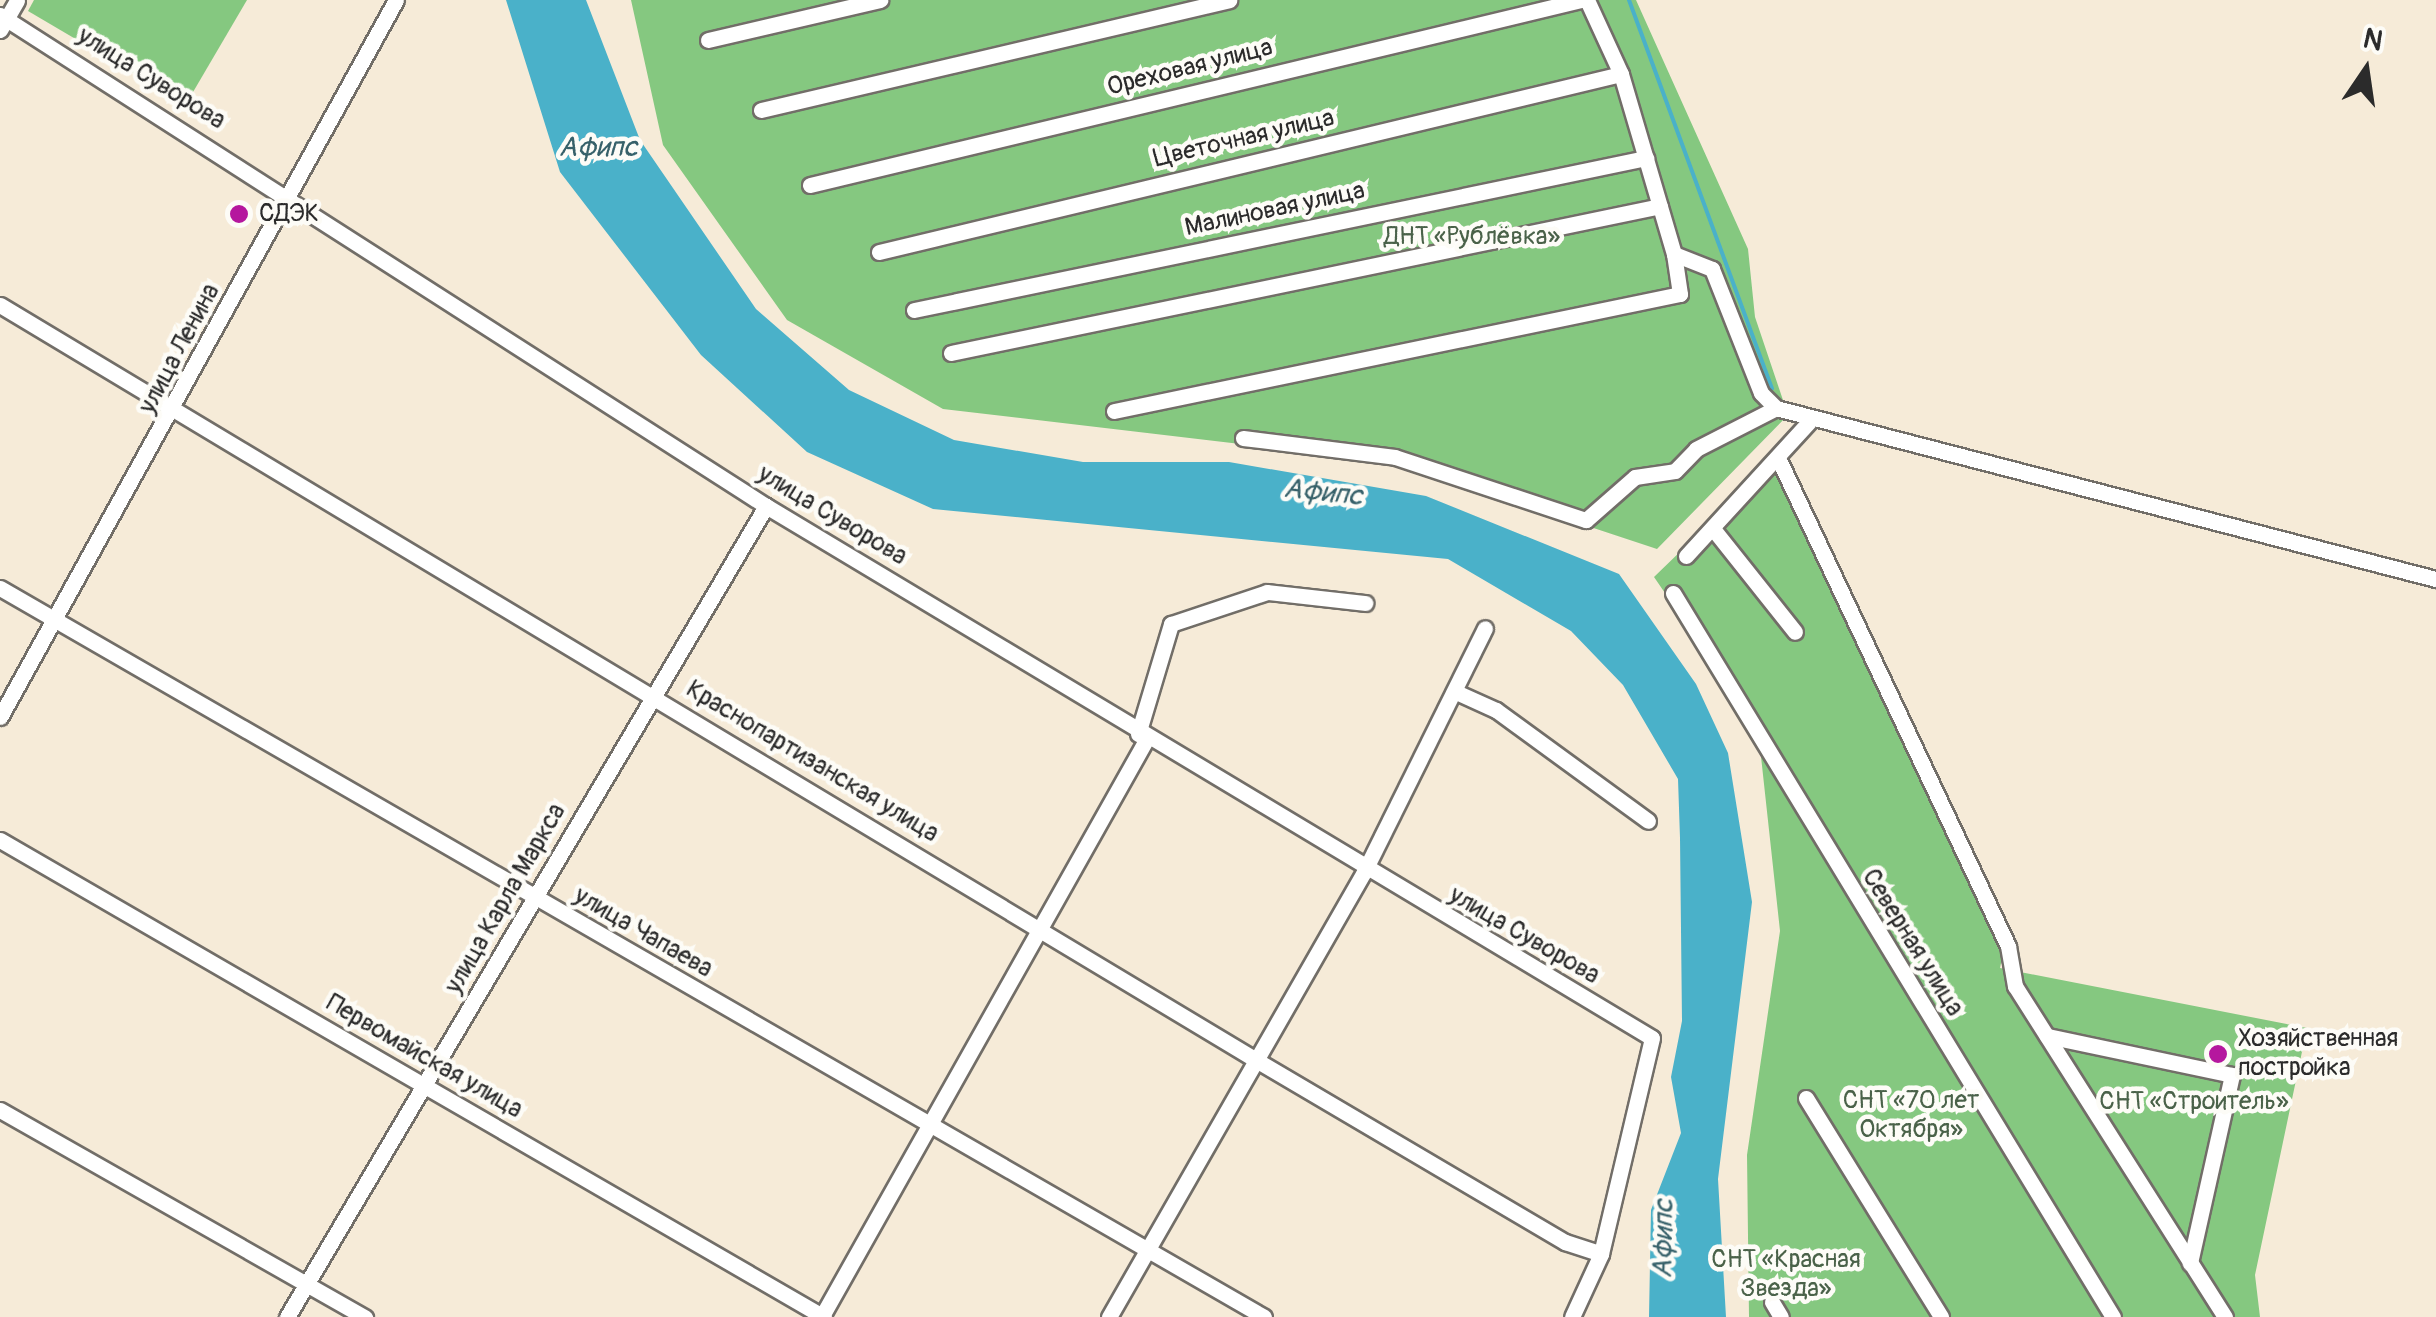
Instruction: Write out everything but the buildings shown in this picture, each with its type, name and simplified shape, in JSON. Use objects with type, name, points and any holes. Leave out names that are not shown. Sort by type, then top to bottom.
[{"type":"street","points":[[2,21],[17,0]]},
{"type":"street","name":"улица Ленина","points":[[0,717],[177,410],[396,0]]},
{"type":"street","points":[[708,40],[880,0]]},
{"type":"street","points":[[761,110],[1229,0]]},
{"type":"street","points":[[1114,411],[1680,294],[1674,254],[1621,74],[1584,0]]},
{"type":"street","name":"Ореховая улица","points":[[810,185],[1584,0]]},
{"type":"street","name":"улица Суворова","points":[[2,21],[291,197],[766,506],[1364,872],[1652,1038],[1601,1254]]},
{"type":"street","name":"Цветочная улица","points":[[879,252],[1621,74]]},
{"type":"street","name":"Малиновая улица","points":[[914,310],[1646,158]]},
{"type":"street","points":[[951,353],[1660,206]]},
{"type":"street","points":[[1674,254],[1712,268],[1761,393],[1776,408],[1809,422],[2436,580]]},
{"type":"street","name":"Краснопартизанская улица","points":[[0,306],[1256,1060],[1565,1242],[1601,1254]]},
{"type":"street","points":[[1242,438],[1395,457],[1586,520],[1635,477],[1675,471],[1696,448],[1776,408]]},
{"type":"street","points":[[1686,556],[1780,462],[1809,422]]},
{"type":"street","points":[[1780,462],[2008,946],[2015,986],[2225,1317]]},
{"type":"street","name":"улица Карла Маркса","points":[[287,1317],[766,506]]},
{"type":"street","points":[[1714,530],[1795,632]]},
{"type":"street","name":"улица Чапаева","points":[[0,588],[1264,1317]]},
{"type":"street","points":[[823,1316],[1142,737],[1171,624],[1267,592],[1365,603]]},
{"type":"street","name":"Северная улица","points":[[1673,593],[2114,1317]]},
{"type":"street","points":[[1108,1317],[1364,872],[1456,692],[1484,628]]},
{"type":"street","points":[[1456,692],[1496,710],[1648,821]]},
{"type":"street","name":"Первомайская улица","points":[[0,840],[823,1316]]},
{"type":"street","points":[[2047,1036],[2232,1075],[2190,1263]]},
{"type":"street","points":[[1806,1098],[1942,1317]]},
{"type":"street","points":[[0,1110],[365,1317]]},
{"type":"street","points":[[1572,1317],[1601,1254]]},
{"type":"street","points":[[1772,1302],[1781,1317]]},
{"type":"green space","points":[[34,0],[247,0],[186,104],[28,11]]},
{"type":"green space","name":"ДНТ «Рублёвка»","points":[[631,0],[1636,0],[1748,249],[1755,317],[1788,415],[1657,549],[1394,462],[943,409],[787,320],[663,145]]},
{"type":"green space","name":"СНТ «70 лет Октября»","points":[[1782,453],[2007,934],[2000,968],[2307,1028],[2255,1275],[2260,1317],[1749,1317],[1747,1155],[1780,931],[1758,729],[1654,577]]},
{"type":"water","name":"Афипс","points":[[506,0],[586,0],[640,140],[756,309],[849,390],[954,440],[1083,462],[1229,462],[1426,496],[1619,574],[1696,684],[1728,753],[1752,902],[1718,1179],[1726,1317],[1649,1317],[1651,1210],[1681,1133],[1671,1077],[1682,1021],[1678,779],[1623,685],[1571,631],[1448,559],[933,509],[807,452],[701,355],[560,172]]},
{"type":"waterway","points":[[1629,0],[1772,388]]},
{"type":"place","name":"СДЭК","points":[[239,214]]},
{"type":"place","name":"Хозяйственная постройка","points":[[2218,1054]]},
{"type":"park label","name":"СНТ «Строитель»","points":[[2194,1102]]},
{"type":"park label","name":"СНТ «Красная Звезда»","points":[[1786,1276]]}]
